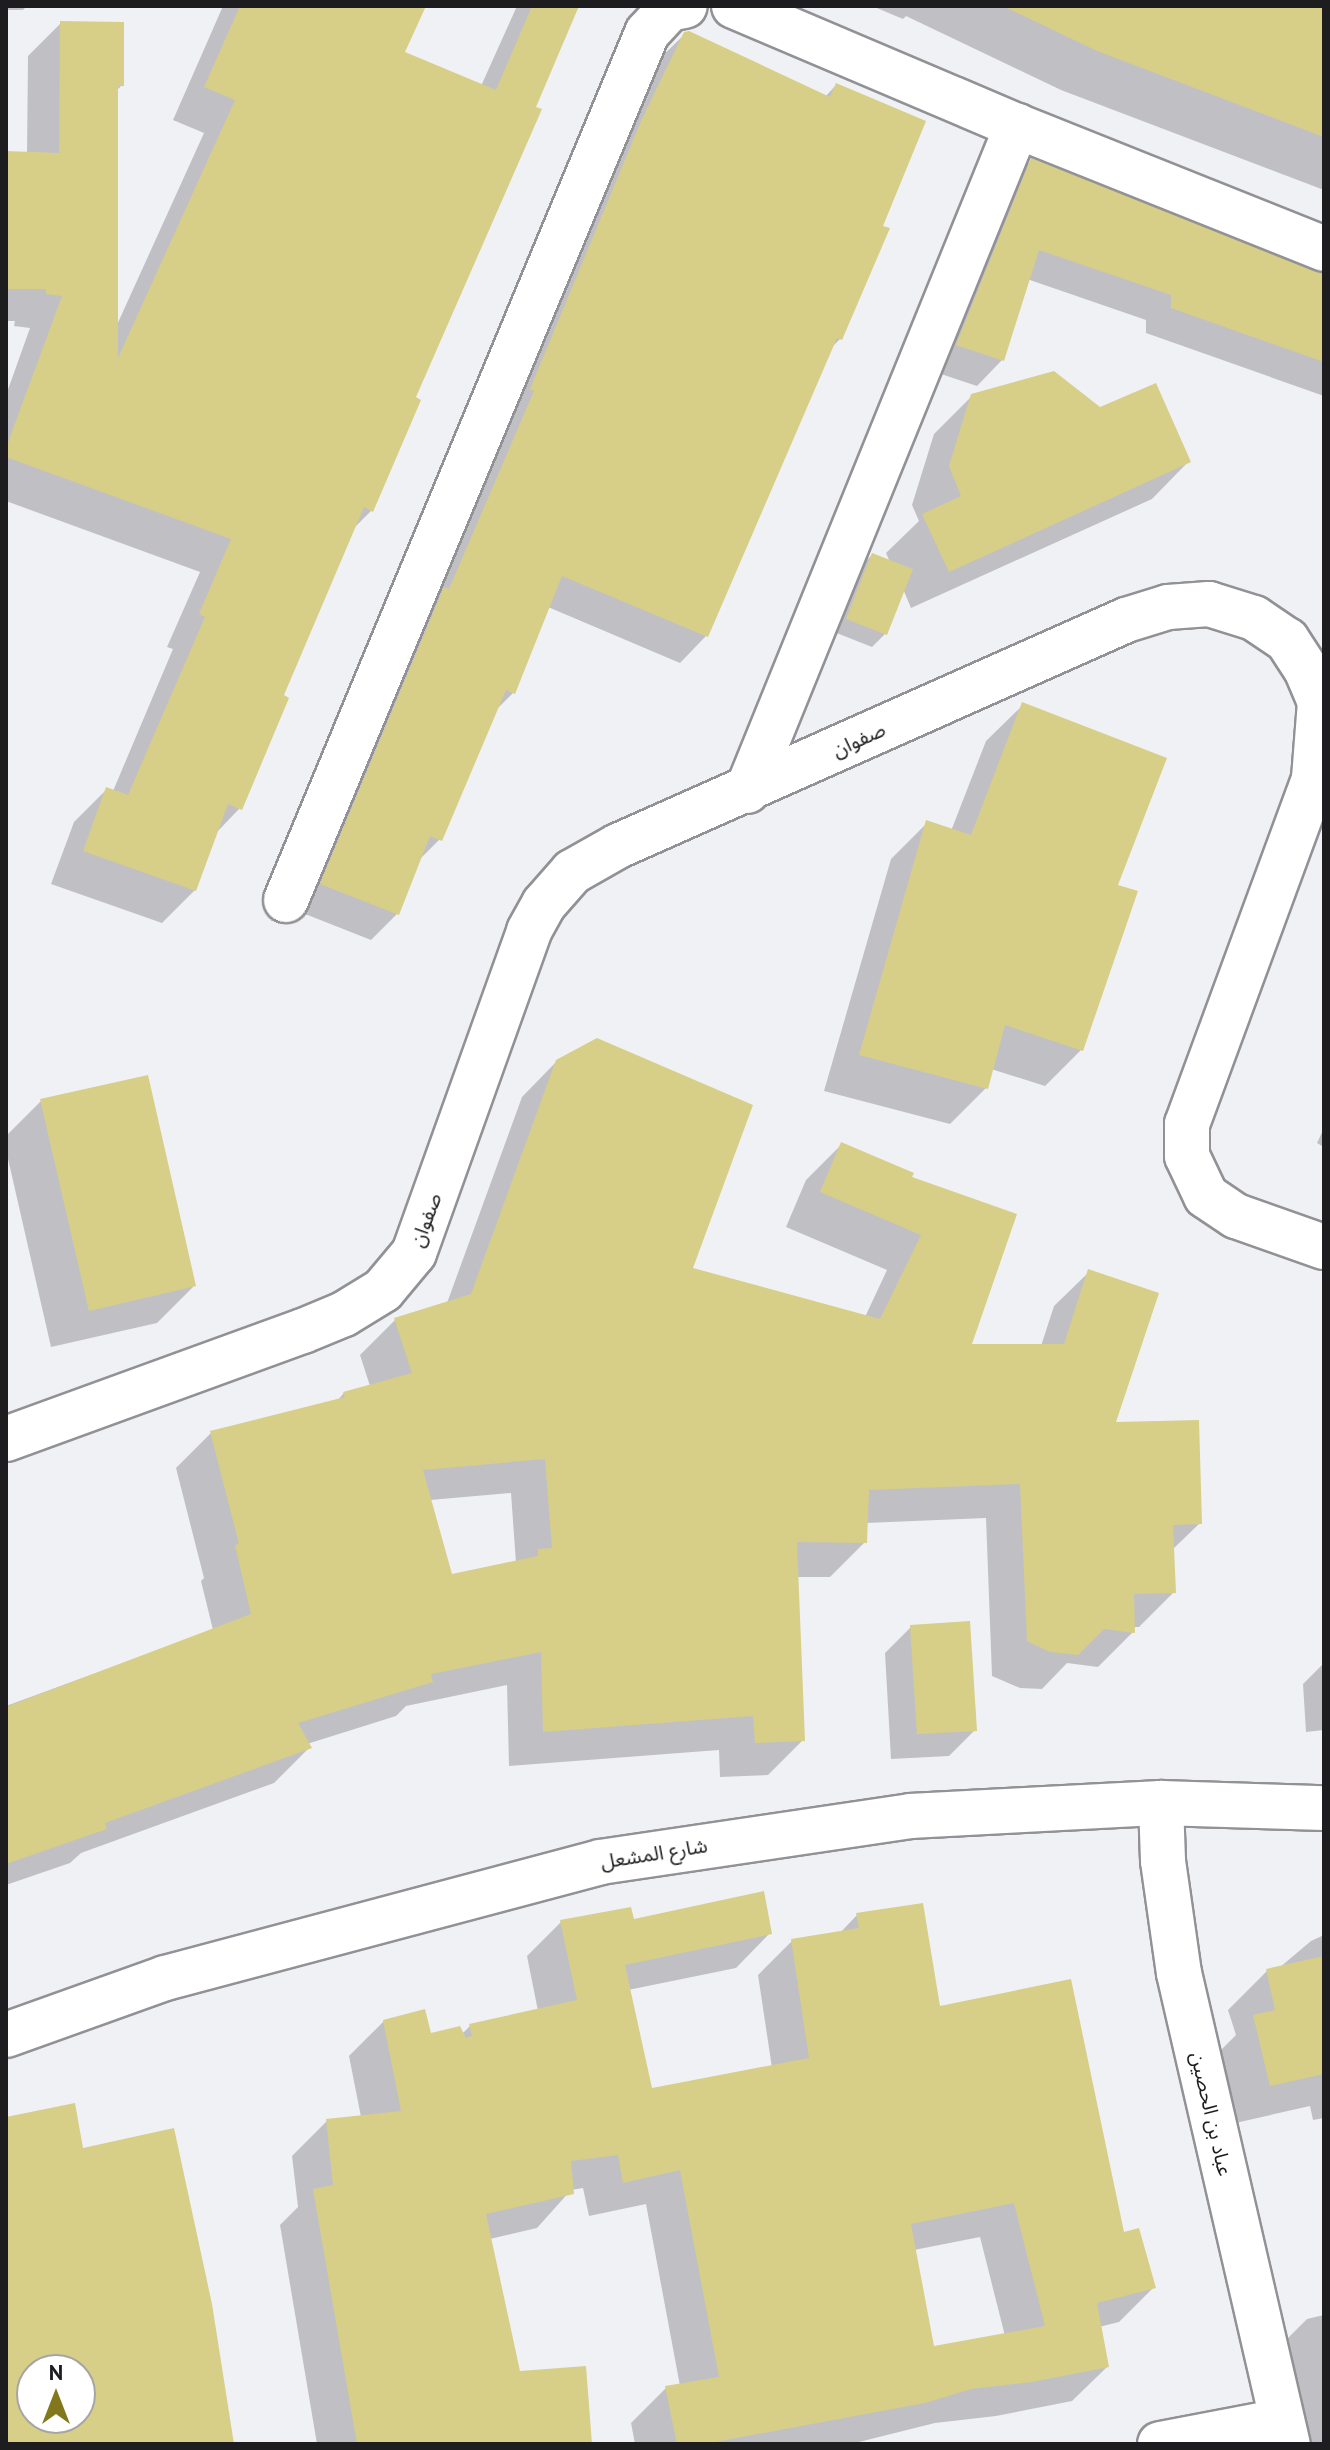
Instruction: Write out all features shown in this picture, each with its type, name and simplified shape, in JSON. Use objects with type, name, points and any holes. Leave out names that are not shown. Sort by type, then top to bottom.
[{"type":"street","points":[[734,6],[1017,126],[1324,249]]},
{"type":"street","points":[[286,900],[608,122],[647,33],[673,7]]},
{"type":"street","points":[[747,791],[1017,126]]},
{"type":"street","name":"صفوان","points":[[6,1439],[303,1331],[344,1314],[383,1290],[414,1253],[529,931],[544,904],[572,872],[1126,620],[1154,611],[1209,604],[1254,618],[1287,640],[1306,669],[1320,702],[1314,779],[1187,1124],[1187,1156],[1206,1196],[1236,1216],[1324,1247]]},
{"type":"street","name":"شارع المشعل","points":[[6,2035],[165,1978],[600,1862],[910,1816],[1161,1803],[1324,1808]]},
{"type":"street","name":"عباد بن الحصين","points":[[1160,2444],[1285,2432],[1179,1973],[1163,1861],[1161,1803]]},
{"type":"building","points":[[240,6],[426,6],[405,52],[496,90],[532,6],[579,6],[536,107],[542,109],[416,397],[421,400],[373,512],[364,507],[284,695],[289,698],[242,810],[228,804],[196,891],[83,851],[106,787],[128,795],[205,617],[199,614],[231,539],[6,457],[6,448],[62,296],[46,294],[46,289],[6,289],[6,151],[59,153],[60,21],[124,22],[124,86],[118,86],[118,358],[235,100],[204,87]]},
{"type":"building","points":[[1003,6],[1324,6],[1324,137],[1097,51]]},
{"type":"building","points":[[689,31],[830,97],[836,83],[926,121],[883,226],[890,228],[842,340],[837,338],[708,637],[562,576],[515,694],[506,690],[442,841],[430,836],[399,915],[320,884],[444,587],[449,589],[534,391],[530,389],[641,121],[684,32]]},
{"type":"building","points":[[1031,158],[1324,273],[1324,362],[1171,308],[1171,295],[1039,250],[1004,361],[956,345]]},
{"type":"building","points":[[1054,371],[1100,407],[1156,383],[1191,462],[949,572],[922,514],[961,496],[949,466],[971,394]]},
{"type":"building","points":[[872,553],[913,569],[887,635],[846,619]]},
{"type":"building","points":[[1022,702],[1167,758],[1118,885],[1138,891],[1083,1051],[1005,1025],[988,1089],[859,1055],[926,820],[971,835]]},
{"type":"building","points":[[597,1038],[753,1105],[693,1268],[880,1319],[921,1235],[820,1192],[841,1142],[914,1173],[912,1177],[1017,1214],[972,1344],[1064,1344],[1088,1269],[1159,1293],[1116,1422],[1199,1420],[1202,1524],[1173,1525],[1176,1593],[1134,1594],[1135,1633],[1104,1629],[1078,1655],[1050,1652],[1027,1641],[1020,1484],[869,1490],[867,1543],[797,1542],[805,1741],[755,1743],[753,1716],[543,1732],[541,1652],[431,1674],[433,1682],[298,1723],[312,1748],[105,1823],[107,1829],[6,1864],[6,1707],[251,1614],[235,1545],[239,1544],[210,1431],[345,1397],[343,1392],[412,1373],[394,1318],[471,1294],[556,1060]],"holes":[[[545,1459],[552,1548],[538,1549],[538,1556],[452,1574],[423,1470]]]},
{"type":"building","points":[[148,1075],[196,1286],[89,1311],[40,1099]]},
{"type":"building","points":[[970,1621],[977,1731],[917,1734],[910,1625]]},
{"type":"building","points":[[764,1891],[772,1934],[625,1965],[652,2088],[809,2058],[791,1939],[859,1928],[856,1913],[923,1903],[940,2006],[1071,1979],[1124,2232],[1139,2228],[1156,2288],[1097,2303],[1109,2367],[1032,2382],[971,2389],[925,2403],[704,2444],[677,2444],[665,2386],[719,2377],[680,2170],[623,2183],[618,2155],[571,2161],[574,2194],[486,2214],[520,2371],[586,2366],[592,2444],[357,2444],[313,2189],[333,2185],[326,2119],[401,2111],[383,2020],[425,2009],[431,2033],[460,2026],[466,2038],[472,2036],[469,2024],[577,2000],[560,1920],[631,1907],[634,1919]],"holes":[[[1014,2203],[1045,2326],[934,2346],[911,2224]]]},
{"type":"building","points":[[1324,1956],[1324,2074],[1270,2086],[1253,2015],[1275,2010],[1266,1969]]},
{"type":"building","points":[[75,2103],[83,2148],[174,2128],[212,2304],[234,2444],[6,2444],[6,2117]]}]
